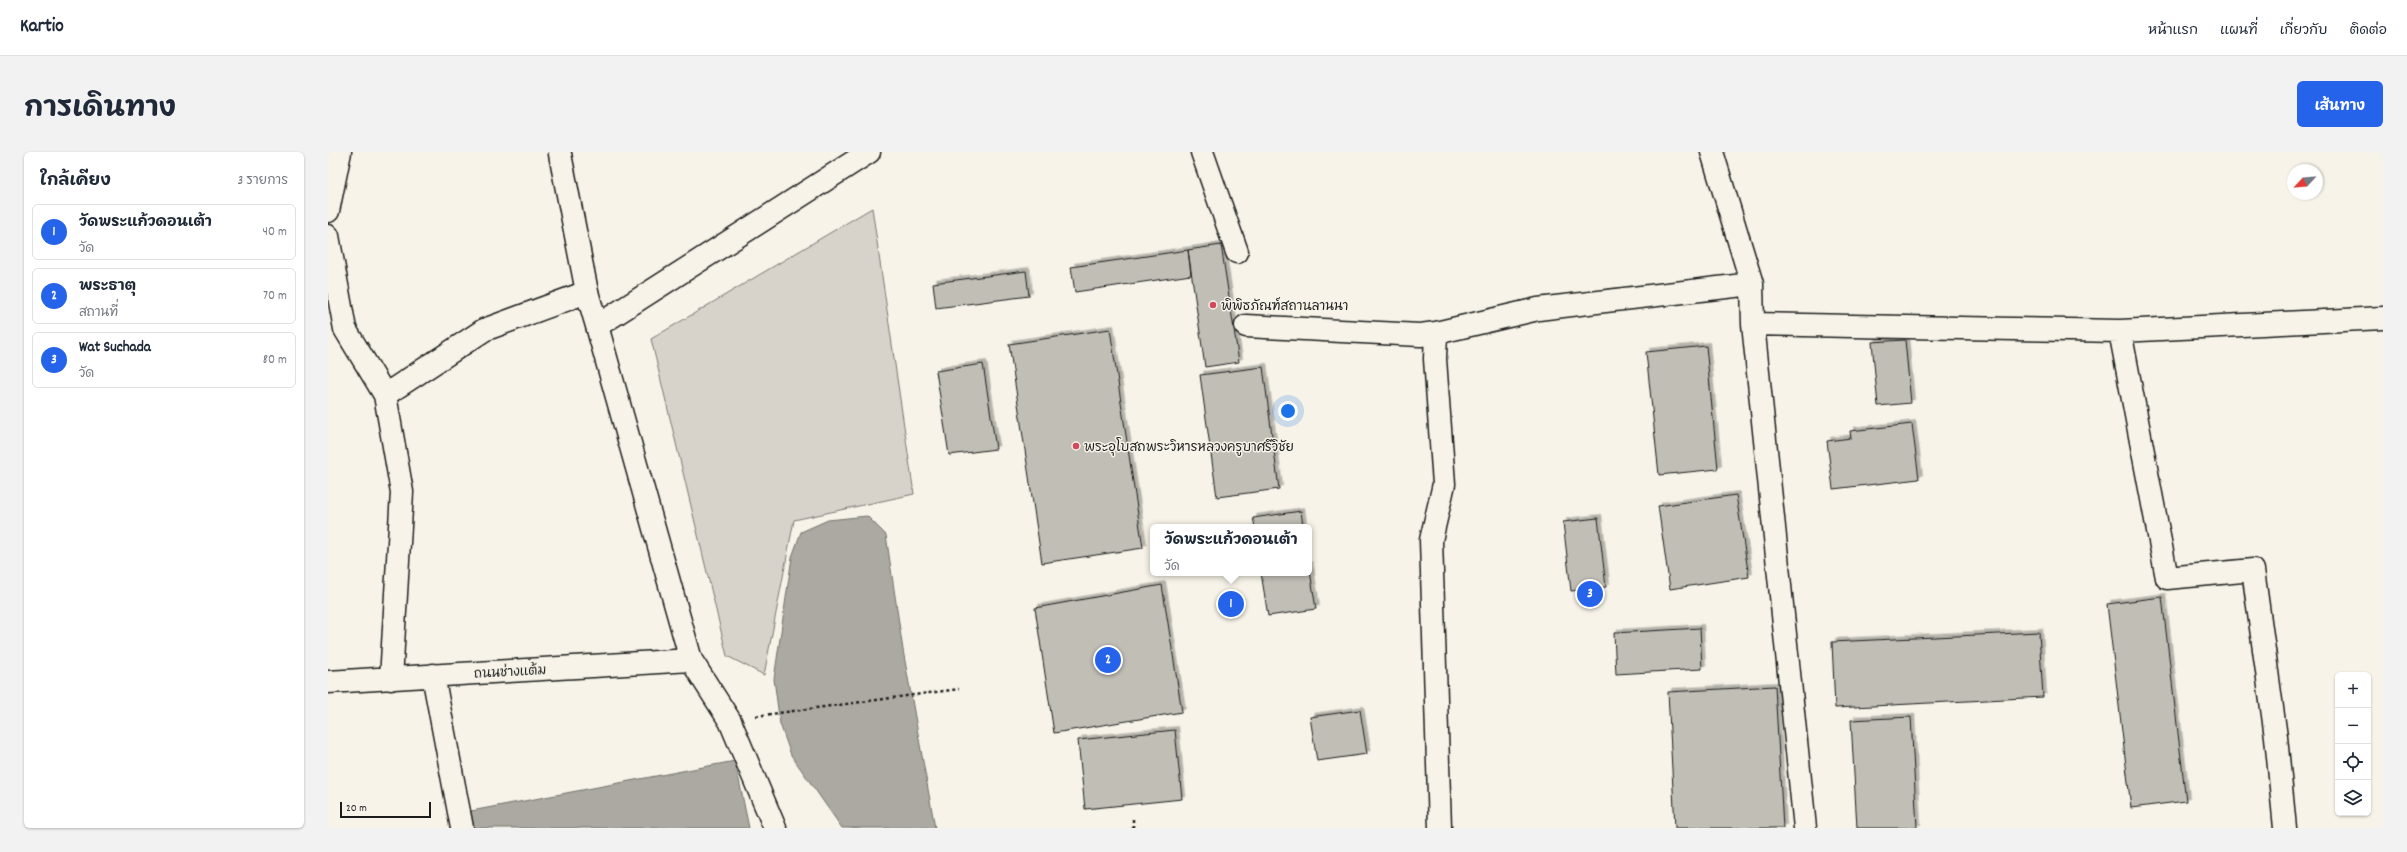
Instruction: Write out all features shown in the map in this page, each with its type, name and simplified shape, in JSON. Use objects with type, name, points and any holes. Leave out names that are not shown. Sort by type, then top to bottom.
[{"type":"street","points":[[328,211],[340,152]]},
{"type":"street","points":[[597,326],[869,152]]},
{"type":"street","points":[[1202,152],[1237,252]]},
{"type":"street","points":[[1712,152],[1752,284],[1753,324],[1804,828]]},
{"type":"street","points":[[560,154],[587,292],[692,660],[730,721],[774,828]]},
{"type":"street","points":[[328,236],[345,329],[385,395],[402,492],[391,679]]},
{"type":"street","points":[[1246,326],[1420,335],[1436,333],[1538,309],[1752,284]]},
{"type":"street","points":[[385,395],[484,330],[587,292]]},
{"type":"street","points":[[1753,324],[2120,331],[2383,318]]},
{"type":"street","points":[[2120,331],[2167,578],[2252,570],[2276,738],[2285,828]]},
{"type":"street","points":[[1436,333],[1436,366],[1444,484],[1431,540],[1440,828]]},
{"type":"street","name":"ถนนช่างแต้ม","points":[[328,682],[692,660]]},
{"type":"street","points":[[432,675],[462,828]]},
{"type":"path","points":[[762,715],[959,689]]},
{"type":"path","points":[[1133,819],[1133,828]]},
{"type":"shaded area","points":[[872,208],[914,494],[794,520],[764,675],[727,656],[651,339]]},
{"type":"shaded area","points":[[867,516],[886,535],[903,650],[935,828],[842,828],[791,755],[780,724],[774,679],[792,557],[801,532],[828,520]]},
{"type":"shaded area","points":[[735,761],[749,828],[471,828],[466,812]]},
{"type":"building","name":"พิพิธภัณฑ์สถานลานนา","points":[[1221,245],[1239,362],[1205,367],[1188,250]]},
{"type":"building","points":[[1188,250],[1191,275],[1075,292],[1071,267]]},
{"type":"building","points":[[1026,271],[1029,296],[936,308],[933,283]]},
{"type":"building","name":"พระอุโบสถพระวิหารหลวงครูบาศรีวิชัย","points":[[1110,329],[1143,548],[1042,563],[1009,344]]},
{"type":"building","points":[[1905,340],[1911,403],[1878,406],[1872,342]]},
{"type":"building","points":[[1706,346],[1718,469],[1659,475],[1646,352]]},
{"type":"building","points":[[983,364],[996,449],[949,455],[936,371]]},
{"type":"building","points":[[1263,367],[1279,489],[1217,497],[1200,375]]},
{"type":"building","points":[[1912,424],[1919,479],[1833,489],[1827,441],[1851,438],[1850,431]]},
{"type":"building","points":[[1736,495],[1749,577],[1670,589],[1658,506]]},
{"type":"building","points":[[1301,511],[1303,524],[1254,524],[1253,518]]},
{"type":"building","points":[[1598,518],[1606,587],[1571,591],[1563,522]]},
{"type":"building","points":[[1261,576],[1311,576],[1316,609],[1268,616]]},
{"type":"building","points":[[1162,585],[1182,712],[1054,733],[1035,608]]},
{"type":"building","points":[[2162,597],[2186,801],[2131,808],[2107,604]]},
{"type":"building","points":[[1700,628],[1702,669],[1616,674],[1614,633]]},
{"type":"building","points":[[2039,632],[2043,697],[1835,708],[1832,642]]},
{"type":"building","points":[[1775,686],[1783,828],[1675,828],[1668,692]]},
{"type":"building","points":[[1360,710],[1367,754],[1317,761],[1310,717]]},
{"type":"building","points":[[1911,717],[1917,828],[1857,828],[1851,720]]},
{"type":"building","points":[[1175,730],[1182,799],[1085,809],[1078,740]]},
{"type":"place","name":"พิพิธภัณฑ์สถานลานนา","points":[[1213,305]]},
{"type":"place","name":"พระอุโบสถพระวิหารหลวงครูบาศรีวิชัย","points":[[1076,446]]},
{"type":"place","name":"Wat Suchada","points":[[1590,594]]},
{"type":"place","name":"วัดพระแก้วดอนเต้า","points":[[1231,604]]},
{"type":"place","name":"พระธาตุ","points":[[1108,660]]}]
